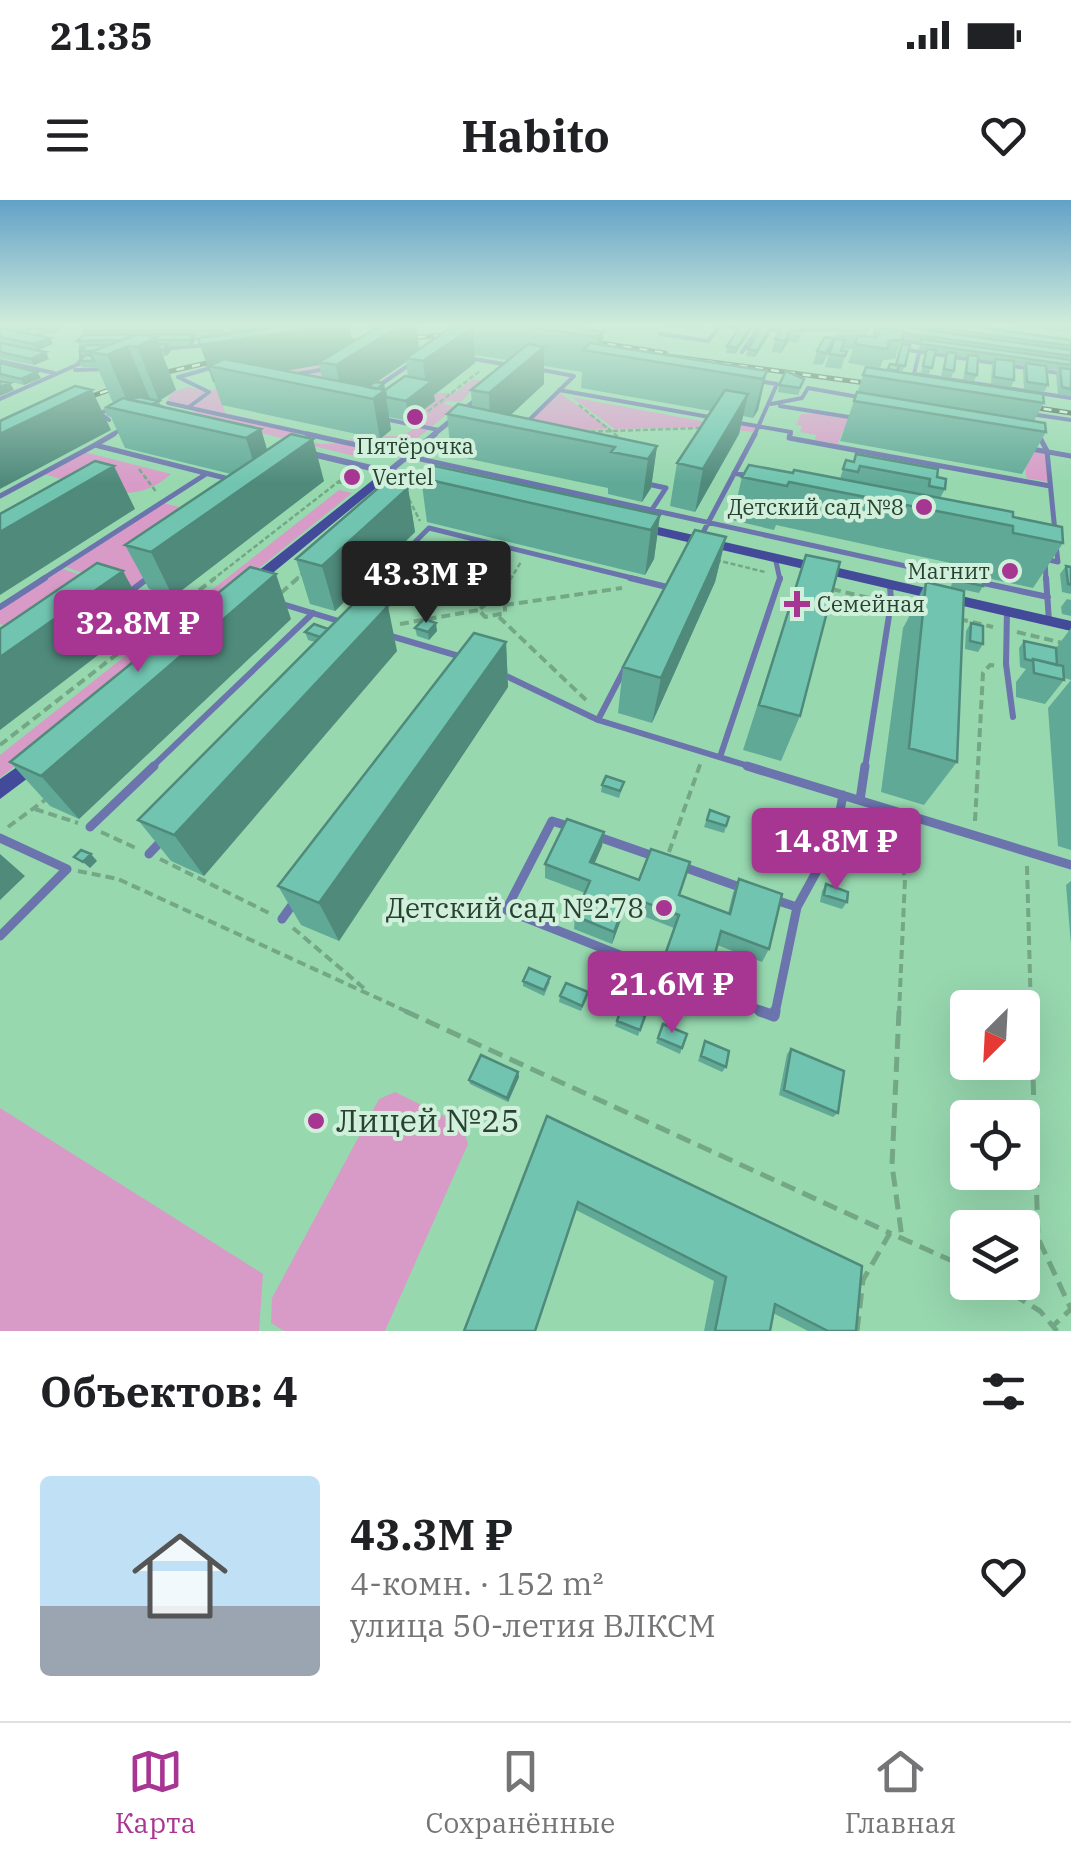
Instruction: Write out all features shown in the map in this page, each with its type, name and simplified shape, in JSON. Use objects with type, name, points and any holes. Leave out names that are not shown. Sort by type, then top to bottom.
[{"type":"main road","points":[[215,614],[249,594],[388,472],[459,485]]},
{"type":"main road","points":[[621,522],[692,544],[775,558],[1071,626]]},
{"type":"main road","points":[[0,792],[62,741]]},
{"type":"street","points":[[299,451],[388,472],[486,391]]},
{"type":"lane","points":[[0,398],[51,377]]},
{"type":"lane","points":[[179,377],[208,389],[223,386]]},
{"type":"lane","points":[[387,391],[374,388],[391,377]]},
{"type":"lane","points":[[514,435],[573,377]]},
{"type":"lane","points":[[938,377],[1071,398]]},
{"type":"lane","points":[[982,384],[983,377]]},
{"type":"lane","points":[[1018,377],[1019,390]]},
{"type":"lane","points":[[1050,377],[1052,395]]},
{"type":"lane","points":[[692,544],[708,522],[778,384],[741,378]]},
{"type":"lane","points":[[11,386],[22,389]]},
{"type":"lane","points":[[771,404],[802,398],[808,388],[865,398]]},
{"type":"lane","points":[[181,412],[206,396],[208,389]]},
{"type":"lane","points":[[559,390],[792,432],[789,438],[1050,486]]},
{"type":"lane","points":[[110,420],[103,417],[103,410],[125,397]]},
{"type":"lane","points":[[168,403],[1048,598]]},
{"type":"lane","points":[[771,404],[872,422]]},
{"type":"lane","points":[[1014,410],[1071,420]]},
{"type":"lane","points":[[382,418],[453,431]]},
{"type":"lane","points":[[0,496],[130,424],[94,420]]},
{"type":"lane","points":[[1036,429],[1046,452],[1058,562],[1045,562]]},
{"type":"lane","points":[[122,442],[126,453]]},
{"type":"lane","points":[[95,445],[239,481]]},
{"type":"lane","points":[[1008,445],[1071,456]]},
{"type":"lane","points":[[302,466],[318,455]]},
{"type":"lane","points":[[0,607],[207,473]]},
{"type":"lane","points":[[734,473],[761,479]]},
{"type":"lane","points":[[632,480],[666,488],[639,526]]},
{"type":"lane","points":[[338,620],[429,528],[667,587]]},
{"type":"lane","points":[[720,757],[782,576],[775,558]]},
{"type":"lane","points":[[1026,558],[1045,562]]},
{"type":"lane","points":[[1045,562],[1049,620]]},
{"type":"lane","points":[[119,600],[167,565]]},
{"type":"lane","points":[[658,603],[676,570]]},
{"type":"lane","points":[[860,800],[891,604],[890,584]]},
{"type":"lane","points":[[272,601],[350,624]]},
{"type":"lane","points":[[1007,611],[1010,630],[1006,668],[1013,680],[1013,717]]},
{"type":"lane","points":[[90,827],[313,613]]},
{"type":"lane","points":[[368,630],[474,661]]},
{"type":"lane","points":[[599,717],[634,650]]},
{"type":"lane","points":[[491,669],[599,717],[1071,864]]},
{"type":"lane","points":[[796,907],[552,821],[506,910],[774,1016],[796,907],[835,838],[843,795]]},
{"type":"lane","points":[[149,854],[176,826]]},
{"type":"lane","points":[[0,835],[67,869],[0,936]]},
{"type":"lane","points":[[282,919],[304,889]]},
{"type":"path","points":[[411,424],[472,377]]},
{"type":"path","points":[[559,390],[614,430],[626,444]]},
{"type":"path","points":[[581,432],[708,428]]},
{"type":"path","points":[[126,453],[164,501]]},
{"type":"path","points":[[0,745],[336,482]]},
{"type":"path","points":[[404,490],[425,532],[456,576],[485,602],[504,605],[655,584]]},
{"type":"path","points":[[692,544],[782,576]]},
{"type":"path","points":[[498,602],[527,552]]},
{"type":"path","points":[[272,601],[313,564]]},
{"type":"path","points":[[817,585],[891,604]]},
{"type":"path","points":[[134,588],[215,614]]},
{"type":"path","points":[[368,630],[478,610],[485,602]]},
{"type":"path","points":[[478,610],[485,617],[499,617],[506,610],[504,605]]},
{"type":"path","points":[[499,617],[599,717]]},
{"type":"path","points":[[959,619],[1071,645]]},
{"type":"path","points":[[974,835],[984,673],[990,665],[1006,668]]},
{"type":"path","points":[[666,861],[705,752]]},
{"type":"path","points":[[0,835],[50,796]]},
{"type":"path","points":[[35,809],[90,827],[282,919],[370,994]]},
{"type":"path","points":[[892,810],[906,880],[892,1164],[902,1238]]},
{"type":"path","points":[[1021,1300],[1055,1328],[1071,1309],[1038,1238],[1026,851]]},
{"type":"path","points":[[67,869],[118,878],[950,1260]]},
{"type":"path","points":[[857,1331],[862,1280],[875,1256],[890,1240],[890,1233]]},
{"type":"shaded area","points":[[249,377],[347,377],[337,385],[341,392],[329,401],[344,404],[390,377],[369,391],[371,400],[361,407],[369,409],[352,413],[319,414],[236,398],[223,406],[225,413],[296,429],[296,435],[315,443],[405,434],[427,416],[421,412],[433,402],[427,400],[436,393],[455,393],[472,380],[482,380],[461,402],[446,401],[444,404],[456,407],[394,457],[350,455],[201,418],[195,416],[193,407],[167,401],[171,393],[187,387],[204,391],[249,383]]},
{"type":"shaded area","points":[[560,393],[611,429],[516,434]]},
{"type":"shaded area","points":[[571,397],[717,424],[720,420],[757,426],[754,432],[708,427],[615,429]]},
{"type":"shaded area","points":[[818,413],[1046,452],[1049,482],[1026,478],[1025,463],[843,430],[838,444],[815,440],[816,435],[800,432],[802,426],[796,425],[801,414]]},
{"type":"shaded area","points":[[84,452],[171,474],[156,485],[125,493],[94,489],[44,474]]},
{"type":"shaded area","points":[[339,490],[352,493],[210,608],[195,603]]},
{"type":"shaded area","points":[[163,503],[228,519],[131,590],[66,567]]},
{"type":"shaded area","points":[[63,569],[128,592],[13,628],[0,624],[0,609]]},
{"type":"shaded area","points":[[182,611],[198,617],[0,778],[0,755]]},
{"type":"shaded area","points":[[395,1092],[462,1125],[468,1144],[385,1331],[284,1331],[271,1323],[272,1298],[379,1099]]},
{"type":"shaded area","points":[[0,1108],[263,1274],[259,1331],[0,1331]]},
{"type":"building","points":[[263,377],[316,377],[385,390],[373,399]]},
{"type":"building","points":[[404,377],[432,381],[406,401],[386,397],[385,390]]},
{"type":"building","points":[[487,377],[508,377],[489,393],[471,390]]},
{"type":"building","points":[[783,377],[804,379],[800,388],[779,385]]},
{"type":"building","points":[[875,377],[930,377],[1043,394],[1044,403]]},
{"type":"building","points":[[1027,377],[1047,377],[1048,385],[1027,382]]},
{"type":"building","points":[[1061,377],[1071,377],[1071,389],[1062,387]]},
{"type":"building","points":[[375,382],[384,383],[377,389],[367,387]]},
{"type":"building","points":[[75,386],[92,390],[0,434],[0,421]]},
{"type":"building","points":[[725,390],[748,394],[703,469],[677,463]]},
{"type":"building","points":[[857,392],[1045,423],[1046,432],[854,401]]},
{"type":"building","points":[[139,397],[159,401],[153,404],[164,407],[130,400]]},
{"type":"building","points":[[123,398],[261,429],[246,438],[107,407]]},
{"type":"building","points":[[458,404],[657,446],[648,459],[611,452],[615,447],[447,414]]},
{"type":"building","points":[[291,434],[313,439],[151,552],[125,545]]},
{"type":"building","points":[[856,454],[938,469],[937,477],[946,479],[945,489],[929,486],[930,479],[860,466],[858,472],[843,469],[846,460],[854,462]]},
{"type":"building","points":[[95,461],[114,466],[0,532],[0,514]]},
{"type":"building","points":[[749,465],[1013,512],[1013,517],[1062,527],[1063,543],[1013,533],[1013,526],[789,482],[787,486],[742,477]]},
{"type":"building","points":[[435,466],[660,515],[651,530],[421,478]]},
{"type":"building","points":[[384,483],[408,488],[322,566],[296,559]]},
{"type":"building","points":[[695,530],[726,537],[661,678],[623,667]]},
{"type":"building","points":[[806,555],[840,562],[800,716],[759,705]]},
{"type":"building","points":[[97,563],[123,571],[0,657],[0,629]]},
{"type":"building","points":[[1066,566],[1071,567],[1071,585],[1068,584]]},
{"type":"building","points":[[250,567],[276,574],[41,776],[10,762]]},
{"type":"building","points":[[956,574],[983,580],[983,586],[956,580]]},
{"type":"building","points":[[926,582],[964,591],[957,762],[909,748]]},
{"type":"building","points":[[359,598],[388,606],[174,835],[138,820]]},
{"type":"building","points":[[424,619],[436,623],[428,632],[415,628]]},
{"type":"building","points":[[971,623],[983,626],[983,644],[970,641]]},
{"type":"building","points":[[314,624],[328,629],[320,637],[305,632]]},
{"type":"building","points":[[474,633],[506,642],[319,903],[278,886]]},
{"type":"building","points":[[1024,641],[1056,648],[1057,665],[1025,659]]},
{"type":"building","points":[[1033,659],[1063,666],[1064,680],[1034,673]]},
{"type":"building","points":[[606,776],[624,782],[620,791],[602,785]]},
{"type":"building","points":[[710,810],[729,817],[726,826],[707,820]]},
{"type":"building","points":[[567,819],[604,832],[590,862],[639,880],[651,849],[690,862],[679,895],[730,914],[739,879],[782,894],[769,949],[721,931],[711,969],[666,952],[679,915],[628,896],[614,932],[575,916],[590,881],[545,864]]},
{"type":"building","points":[[762,827],[782,834],[779,844],[759,837]]},
{"type":"building","points":[[81,850],[91,854],[83,862],[74,857]]},
{"type":"building","points":[[826,884],[848,892],[847,902],[824,895]]},
{"type":"building","points":[[529,968],[550,977],[544,990],[523,981]]},
{"type":"building","points":[[566,983],[588,992],[582,1006],[560,996]]},
{"type":"building","points":[[622,1006],[645,1016],[640,1030],[617,1021]]},
{"type":"building","points":[[663,1024],[687,1034],[682,1048],[658,1038]]},
{"type":"building","points":[[705,1041],[729,1051],[726,1067],[701,1056]]},
{"type":"building","points":[[791,1049],[844,1071],[838,1113],[784,1090]]},
{"type":"building","points":[[481,1055],[518,1072],[507,1098],[469,1080]]},
{"type":"building","points":[[547,1116],[862,1266],[856,1331],[828,1331],[775,1304],[770,1331],[715,1331],[726,1277],[578,1202],[535,1331],[464,1331]]},
{"type":"railway","points":[[70,404],[146,377]]},
{"type":"railway","points":[[820,377],[888,386]]},
{"type":"railway","points":[[1012,404],[1071,413]]},
{"type":"place","name":"Пятёрочка","points":[[415,417]]},
{"type":"place","name":"Vertel","points":[[352,477]]},
{"type":"place","name":"Детский сад №8","points":[[924,507]]},
{"type":"place","name":"Магнит","points":[[1010,571]]},
{"type":"place","name":"Семейная","points":[[797,604]]},
{"type":"place","name":"Детский сад №278","points":[[664,908]]},
{"type":"place","name":"Лицей №25","points":[[316,1121]]}]
